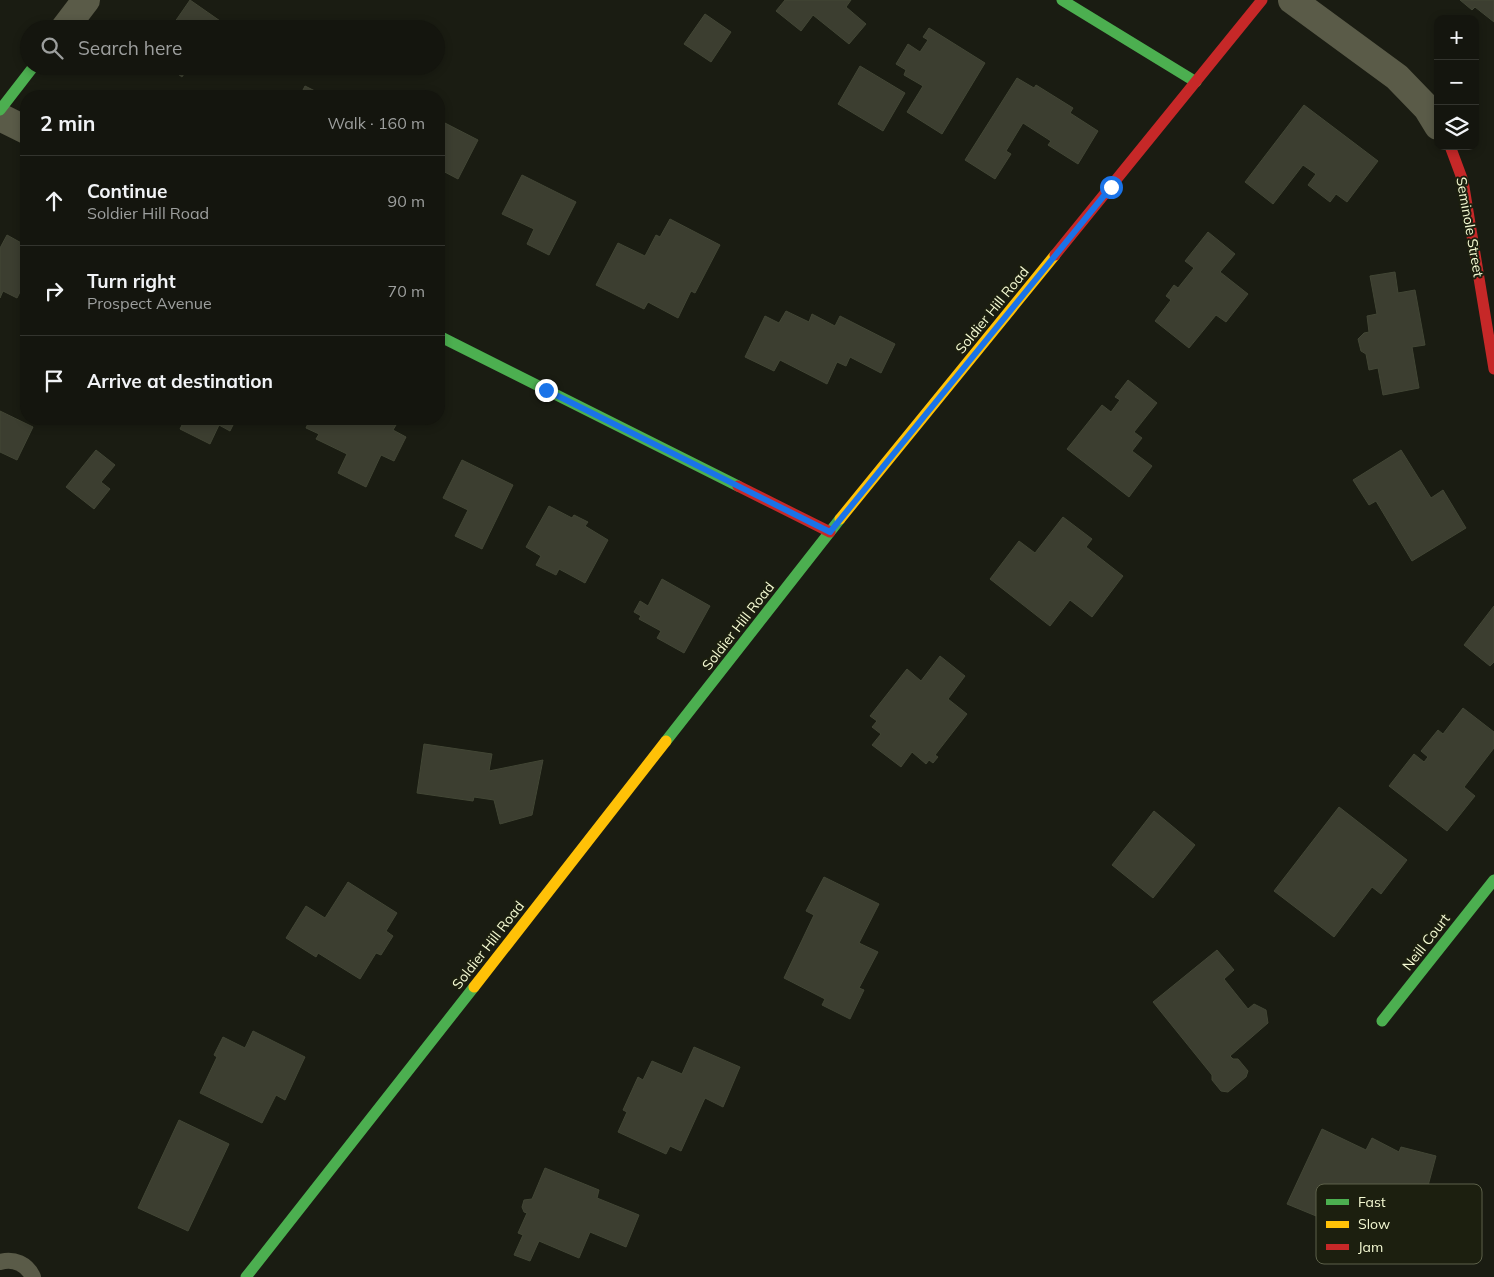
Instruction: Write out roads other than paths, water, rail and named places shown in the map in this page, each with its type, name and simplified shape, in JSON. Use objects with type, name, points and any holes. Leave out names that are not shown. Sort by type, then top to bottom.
[{"type":"street","points":[[71,20],[86,0]]},
{"type":"street","points":[[1062,0],[1196,82]]},
{"type":"street","name":"Soldier Hill Road","points":[[246,1277],[830,532],[1262,0]]},
{"type":"street","points":[[1292,0],[1397,77],[1427,108],[1434,119]]},
{"type":"street","points":[[0,110],[27,75]]},
{"type":"street","points":[[0,117],[20,127]]},
{"type":"street","name":"Seminole Street","points":[[1451,150],[1463,181],[1494,369]]},
{"type":"street","points":[[445,339],[830,532]]},
{"type":"street","name":"Neill Court","points":[[1382,1021],[1494,880]]},
{"type":"lane","points":[[0,1262],[20,1262],[33,1277]]}]
